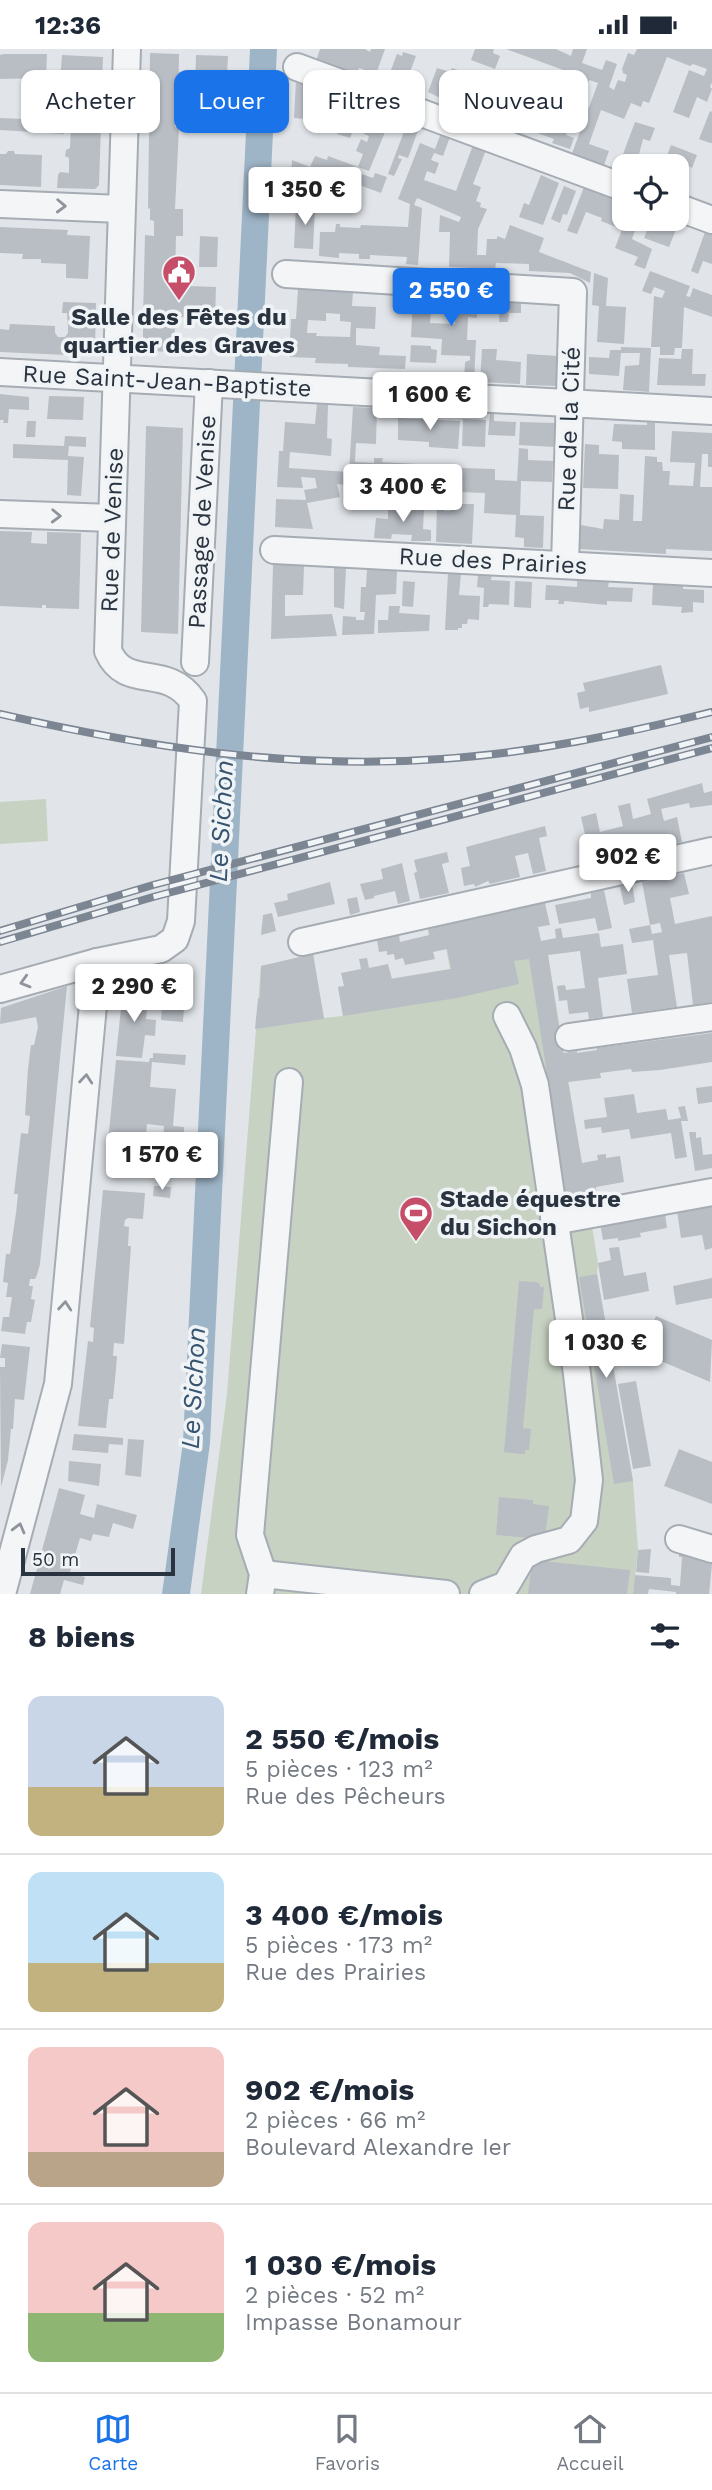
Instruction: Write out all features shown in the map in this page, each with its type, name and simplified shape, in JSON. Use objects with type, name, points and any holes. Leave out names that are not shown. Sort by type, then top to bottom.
[{"type":"street","name":"Rue de Venise","points":[[97,962],[162,949],[175,939],[181,921],[193,701],[184,688],[175,683],[121,670],[108,651],[127,49]]},
{"type":"street","points":[[297,67],[612,183]]},
{"type":"street","points":[[0,204],[121,209]]},
{"type":"street","points":[[689,211],[712,220]]},
{"type":"street","name":"Rue de la Cité","points":[[286,274],[572,292],[565,565]]},
{"type":"street","name":"Rue Saint-Jean-Baptiste","points":[[0,372],[712,411]]},
{"type":"street","name":"Passage de Venise","points":[[195,662],[209,383]]},
{"type":"street","points":[[0,514],[112,518]]},
{"type":"street","name":"Rue des Prairies","points":[[274,550],[712,573]]},
{"type":"street","points":[[302,942],[712,851]]},
{"type":"street","points":[[0,989],[97,962],[58,1384],[2,1594]]},
{"type":"street","points":[[483,1594],[506,1585],[523,1556],[536,1549],[569,1541],[584,1521],[589,1480],[535,1085],[523,1048],[507,1016]]},
{"type":"street","points":[[569,1037],[712,1017]]},
{"type":"street","points":[[289,1081],[250,1535],[262,1584],[446,1594]]},
{"type":"street","points":[[554,1221],[712,1192]]},
{"type":"street","points":[[678,1539],[712,1549]]},
{"type":"green space","points":[[46,799],[48,841],[0,844],[0,802]]},
{"type":"green space","name":"Stade équestre du Sichon","points":[[442,926],[548,955],[598,1263],[597,1274],[633,1481],[638,1550],[633,1594],[201,1594],[227,1394],[261,966],[313,954],[324,1018],[343,1016],[338,987],[450,969]]},
{"type":"water","points":[[250,49],[277,49],[276,70],[249,70]]},
{"type":"water","name":"Le Sichon","points":[[246,133],[273,133],[210,1443],[190,1594],[162,1594],[183,1442]]},
{"type":"building","points":[[320,49],[365,49],[370,52],[371,49],[385,49],[377,70],[340,70],[316,61]]},
{"type":"building","points":[[475,49],[494,49],[493,53],[500,56],[495,69],[471,60]]},
{"type":"building","points":[[506,49],[556,49],[571,56],[573,49],[587,49],[582,63],[602,70],[606,60],[617,64],[609,87],[614,90],[618,80],[625,82],[627,75],[622,69],[628,53],[634,55],[637,49],[712,49],[712,89],[707,102],[697,97],[689,118],[673,112],[689,70],[704,76],[707,69],[667,57],[649,103],[643,101],[641,107],[631,103],[624,119],[601,110],[589,144],[609,151],[603,168],[571,156],[580,133],[588,133],[588,110],[598,83],[589,80],[588,83],[588,70],[563,70]]},
{"type":"building","points":[[403,52],[416,56],[411,70],[391,70],[397,54],[402,56]]},
{"type":"building","points":[[150,53],[179,54],[179,70],[174,70],[174,133],[179,133],[175,209],[183,209],[183,236],[176,236],[175,279],[189,279],[189,286],[216,287],[215,318],[143,316],[145,235],[154,236],[154,221],[150,220],[150,208],[148,209],[149,133],[160,133],[160,70],[150,70]]},
{"type":"building","points":[[47,54],[46,70],[21,70],[21,79],[0,79],[0,55]]},
{"type":"building","points":[[62,55],[103,57],[103,70],[61,70]]},
{"type":"building","points":[[196,55],[228,56],[227,70],[196,70]]},
{"type":"building","points":[[437,68],[444,70],[439,70],[439,97],[428,92]]},
{"type":"building","points":[[296,79],[303,82],[303,119],[294,118]]},
{"type":"building","points":[[710,111],[712,112],[712,143],[699,139]]},
{"type":"building","points":[[0,118],[21,119],[21,131],[0,130]]},
{"type":"building","points":[[635,122],[655,128],[650,141],[643,139],[639,154],[623,154]]},
{"type":"building","points":[[71,133],[101,133],[99,185],[95,189],[57,188],[60,172],[69,173],[69,158],[65,156],[66,150],[70,148]]},
{"type":"building","points":[[337,133],[352,133],[350,138]]},
{"type":"building","points":[[385,133],[369,171],[358,167],[363,154],[356,151],[361,139],[367,142],[369,136],[364,134]]},
{"type":"building","points":[[403,133],[417,133],[408,158],[399,155],[398,158],[402,159],[394,176],[388,174]]},
{"type":"building","points":[[441,133],[450,137],[443,156],[434,153],[431,160],[439,163],[435,174],[427,171],[424,180],[456,191],[473,145],[486,150],[473,184],[481,187],[476,201],[481,203],[480,207],[487,209],[478,229],[477,255],[486,255],[487,239],[497,239],[497,236],[505,239],[510,225],[544,238],[539,252],[591,272],[590,283],[570,273],[529,271],[529,264],[496,263],[495,269],[449,267],[450,232],[439,232],[440,215],[459,222],[461,217],[417,198],[414,205],[422,208],[418,265],[406,264],[407,257],[370,255],[370,259],[359,259],[359,254],[339,253],[339,258],[319,256],[320,232],[335,232],[336,224],[340,224],[340,227],[360,228],[361,225],[408,227],[410,204],[398,199],[420,143],[435,149]]},
{"type":"building","points":[[537,133],[567,133],[566,135],[574,138],[570,149],[552,143],[554,139]]},
{"type":"building","points":[[671,145],[697,155],[692,168],[689,166],[689,154],[668,154]]},
{"type":"building","points":[[8,151],[14,151],[15,154],[42,155],[41,187],[0,185],[0,154],[6,154]]},
{"type":"building","points":[[315,156],[327,160],[328,156],[358,167],[356,172],[373,178],[375,173],[387,177],[381,193],[343,179],[342,191],[328,189],[329,175],[335,177],[336,172],[324,168],[322,171],[317,169],[316,179],[291,178],[292,160],[310,167]]},
{"type":"building","points":[[541,175],[559,183],[543,225],[519,217],[524,203],[529,205]]},
{"type":"building","points":[[564,186],[576,191],[567,215],[563,214],[560,223],[551,219]]},
{"type":"building","points":[[584,187],[612,197],[612,225],[586,212],[577,234],[567,231]]},
{"type":"building","points":[[296,206],[315,207],[313,249],[294,248]]},
{"type":"building","points":[[0,227],[68,230],[67,235],[90,236],[88,279],[66,278],[66,264],[41,263],[41,259],[22,259],[23,254],[0,253]]},
{"type":"building","points":[[621,231],[635,231],[632,239],[652,249],[645,269],[634,265],[638,257],[615,248]]},
{"type":"building","points":[[647,231],[675,231],[669,247],[644,238]]},
{"type":"building","points":[[705,232],[712,235],[712,264],[703,261],[698,274],[691,271]]},
{"type":"building","points":[[200,236],[218,237],[217,267],[199,267]]},
{"type":"building","points":[[650,271],[690,286],[686,296],[690,297],[693,288],[712,295],[712,317],[684,307],[682,348],[675,348],[674,355],[660,355],[660,347],[651,347],[654,296],[662,298],[665,291],[654,287],[651,294],[642,291]]},
{"type":"building","points":[[594,273],[608,278],[606,306],[626,307],[624,344],[597,342],[599,306],[592,305]]},
{"type":"building","points":[[298,289],[353,292],[352,306],[376,307],[375,329],[356,328],[356,345],[380,347],[379,355],[406,356],[405,369],[348,367],[348,364],[315,363],[316,358],[289,357],[291,319],[296,319]],"holes":[[[326,313],[340,314],[340,321],[351,322],[350,337],[316,336],[317,333],[307,333],[308,320],[326,321]]]},
{"type":"building","points":[[413,295],[432,296],[430,323],[455,324],[456,297],[494,299],[493,312],[477,311],[477,318],[468,317],[467,340],[476,340],[474,382],[464,382],[465,362],[470,360],[470,356],[441,355],[442,339],[411,337]]},
{"type":"building","points":[[500,300],[521,301],[521,313],[509,313],[508,322],[499,322]]},
{"type":"building","points":[[63,302],[96,303],[95,351],[90,356],[0,352],[0,329],[9,330],[10,324],[55,326],[58,337],[65,337],[68,327],[67,313],[62,313]]},
{"type":"building","points":[[143,324],[175,325],[174,352],[150,351],[143,344]]},
{"type":"building","points":[[411,345],[431,346],[431,349],[437,350],[436,363],[410,362]]},
{"type":"building","points":[[621,347],[651,348],[649,392],[623,390],[625,366],[639,365],[640,353],[621,353],[619,376],[589,374],[589,357],[609,358],[610,350],[621,350]]},
{"type":"building","points":[[482,349],[497,349],[496,360],[521,362],[520,384],[480,382]]},
{"type":"building","points":[[682,349],[693,349],[692,374],[706,374],[705,386],[657,385],[659,358],[681,359]]},
{"type":"building","points":[[527,354],[558,356],[557,386],[526,385]]},
{"type":"building","points":[[0,394],[29,397],[29,410],[9,409],[8,423],[3,423],[4,420],[0,420]]},
{"type":"building","points":[[49,396],[84,397],[83,420],[47,419]]},
{"type":"building","points":[[317,404],[328,405],[327,438],[332,439],[331,456],[290,452],[289,468],[349,472],[353,407],[377,408],[376,444],[356,443],[355,462],[374,463],[374,458],[383,458],[382,462],[417,464],[416,475],[391,474],[389,489],[337,484],[340,497],[307,503],[313,529],[275,527],[276,499],[306,500],[304,490],[317,488],[315,478],[301,477],[303,488],[277,487],[279,451],[283,451],[285,422],[315,424]]},
{"type":"building","points":[[490,413],[494,414],[494,421],[516,422],[515,436],[488,435]]},
{"type":"building","points":[[398,418],[460,421],[458,449],[429,447],[429,442],[398,440]]},
{"type":"building","points":[[463,419],[486,420],[485,447],[462,446]]},
{"type":"building","points":[[27,421],[36,421],[35,437],[26,437]]},
{"type":"building","points":[[520,422],[555,423],[554,447],[519,445]]},
{"type":"building","points":[[647,422],[655,423],[655,450],[622,449],[622,442],[612,441],[614,424],[647,425]]},
{"type":"building","points":[[146,426],[183,428],[178,634],[141,632]]},
{"type":"building","points":[[672,431],[712,433],[712,467],[708,467],[708,454],[702,454],[700,487],[712,487],[712,551],[666,549],[666,554],[579,549],[581,525],[603,529],[604,519],[619,520],[620,494],[634,495],[633,521],[642,521],[645,456],[657,457],[657,462],[662,462],[663,471],[670,471],[669,485],[693,486],[695,463],[670,462]]},
{"type":"building","points":[[65,436],[86,437],[86,447],[69,446],[68,456],[84,457],[81,496],[67,495],[68,460],[13,458],[13,444],[64,446]]},
{"type":"building","points":[[585,444],[599,445],[599,454],[619,455],[618,489],[583,488]]},
{"type":"building","points":[[519,448],[528,449],[528,460],[553,461],[552,482],[521,481],[520,515],[544,516],[543,548],[524,547],[524,538],[515,537],[516,515],[484,513],[485,493],[460,492],[460,481],[452,481],[453,472],[461,472],[461,468],[495,469],[495,480],[517,481]]},
{"type":"building","points":[[439,466],[450,466],[449,494],[438,494],[438,487],[414,486],[414,475],[439,476]]},
{"type":"building","points":[[404,502],[409,502],[408,508],[424,509],[423,529],[431,530],[431,541],[411,541],[412,535],[392,534],[391,539],[374,538],[376,518],[388,519],[388,507],[403,508]]},
{"type":"building","points":[[437,503],[444,504],[444,511],[451,511],[452,504],[474,504],[472,544],[436,542]]},
{"type":"building","points":[[0,531],[32,532],[31,543],[47,544],[47,532],[81,533],[79,609],[46,608],[46,605],[42,605],[42,608],[0,606]]},
{"type":"building","points":[[273,564],[304,566],[303,595],[285,595],[285,616],[332,614],[337,636],[271,639]]},
{"type":"building","points":[[334,567],[346,568],[344,609],[334,607]]},
{"type":"building","points":[[367,569],[397,571],[396,594],[376,595],[374,634],[342,635],[343,616],[364,620],[365,612],[360,612],[361,587],[366,587]]},
{"type":"building","points":[[448,573],[461,574],[459,595],[480,596],[479,620],[468,619],[467,624],[462,624],[462,628],[458,630],[445,630]]},
{"type":"building","points":[[478,575],[492,575],[491,580],[510,581],[509,605],[489,604],[488,607],[483,607],[484,588],[477,587]]},
{"type":"building","points":[[577,580],[609,581],[608,587],[633,588],[632,602],[607,601],[607,605],[564,601],[564,604],[558,604],[559,600],[545,600],[546,585],[577,587]]},
{"type":"building","points":[[403,581],[415,582],[413,607],[402,606]]},
{"type":"building","points":[[515,581],[532,582],[531,608],[514,607]]},
{"type":"building","points":[[653,584],[683,585],[683,589],[704,590],[704,603],[693,602],[693,612],[681,613],[682,607],[652,605]]},
{"type":"building","points":[[389,606],[400,606],[399,613],[430,615],[429,631],[378,633],[378,620],[388,620]]},
{"type":"building","points":[[661,665],[668,694],[589,712],[589,707],[580,709],[577,693],[585,691],[583,683]]},
{"type":"building","points":[[702,783],[704,793],[712,791],[712,805],[690,808],[689,803],[661,809],[664,821],[677,817],[682,842],[591,861],[581,817],[596,813],[600,832],[623,826],[618,806],[630,803],[633,819],[651,814],[647,799]]},
{"type":"building","points":[[545,826],[547,836],[539,838],[546,871],[533,874],[528,853],[515,856],[520,877],[490,884],[488,881],[475,887],[474,884],[464,886],[461,868],[470,866],[466,847]]},
{"type":"building","points":[[447,852],[449,862],[442,864],[449,893],[420,899],[414,860]]},
{"type":"building","points":[[402,863],[410,901],[398,904],[395,891],[365,900],[360,884],[383,879],[381,869]]},
{"type":"building","points":[[684,873],[689,894],[670,898],[675,924],[712,916],[712,1002],[693,1005],[687,953],[669,955],[677,1007],[632,1013],[627,979],[658,975],[653,940],[632,943],[629,929],[650,925],[642,882]],"holes":[[[660,923],[662,932],[652,934],[650,925]]]},
{"type":"building","points":[[330,882],[335,904],[278,917],[274,903],[288,900],[287,894]]},
{"type":"building","points":[[632,884],[635,902],[624,905],[620,887]]},
{"type":"building","points":[[604,890],[612,928],[598,931],[595,918],[559,924],[555,905],[591,898],[591,893]]},
{"type":"building","points":[[357,897],[360,912],[350,915],[347,899]]},
{"type":"building","points":[[545,903],[550,925],[538,927],[541,941],[556,938],[555,929],[561,928],[563,938],[599,933],[601,947],[623,944],[627,974],[598,978],[603,1017],[589,1019],[588,1012],[569,1014],[567,1000],[559,1001],[557,986],[565,985],[566,990],[585,988],[580,951],[548,955],[563,1053],[712,1033],[712,1062],[660,1070],[632,1072],[631,1069],[600,1073],[601,1078],[568,1082],[582,1163],[598,1160],[597,1155],[606,1154],[606,1158],[620,1156],[624,1182],[596,1187],[597,1193],[587,1195],[586,1192],[566,1195],[529,959],[514,961],[519,984],[457,998],[343,1016],[338,987],[344,986],[341,973],[361,969],[359,959],[367,958],[369,968],[388,964],[392,979],[451,969],[447,949],[433,952],[435,959],[405,965],[403,958],[395,960],[394,954],[379,952],[377,940],[399,935],[400,942],[429,935],[428,929]]},
{"type":"building","points":[[272,913],[276,931],[261,935],[263,915]]},
{"type":"building","points":[[313,954],[324,1019],[255,1029],[258,998],[260,999],[261,966]]},
{"type":"building","points":[[67,986],[40,1264],[35,1279],[30,1279],[29,1286],[33,1286],[31,1299],[35,1300],[31,1322],[27,1322],[25,1334],[1,1331],[3,1317],[9,1317],[12,1297],[6,1297],[8,1283],[3,1282],[6,1254],[10,1254],[16,1213],[18,1194],[14,1194],[21,1133],[28,1134],[30,1116],[25,1115],[28,1069],[31,1045],[34,1045],[38,1027],[36,1017],[0,1024],[1,1008]]},
{"type":"building","points":[[123,989],[149,991],[146,1019],[156,1020],[155,1036],[145,1035],[142,1058],[116,1056]]},
{"type":"building","points":[[163,992],[185,994],[183,1022],[161,1020]]},
{"type":"building","points":[[153,1053],[186,1055],[185,1065],[152,1062],[150,1087],[176,1089],[173,1126],[184,1127],[183,1158],[162,1156],[164,1126],[147,1124],[144,1154],[107,1152],[116,1060],[149,1062]]},
{"type":"building","points":[[712,1086],[712,1102],[698,1104],[696,1088]]},
{"type":"building","points":[[634,1094],[637,1113],[666,1109],[668,1120],[681,1118],[678,1107],[685,1106],[688,1121],[681,1121],[687,1157],[675,1159],[671,1133],[631,1139],[629,1129],[602,1133],[601,1127],[585,1129],[584,1120],[607,1117],[604,1098]]},
{"type":"building","points":[[689,1132],[696,1132],[696,1138],[701,1137],[703,1155],[712,1154],[712,1168],[695,1171]]},
{"type":"building","points":[[154,1186],[171,1187],[170,1198],[153,1196]]},
{"type":"building","points":[[103,1190],[145,1193],[143,1219],[128,1218],[124,1226],[129,1227],[128,1246],[131,1246],[124,1344],[114,1343],[116,1369],[106,1428],[78,1426],[88,1341],[93,1342],[94,1328],[90,1327]]},
{"type":"building","points":[[712,1205],[712,1248],[705,1250],[702,1235],[681,1238],[677,1211]]},
{"type":"building","points":[[665,1213],[667,1228],[640,1233],[641,1237],[618,1241],[618,1238],[603,1240],[600,1223]]},
{"type":"building","points":[[619,1247],[624,1276],[646,1272],[649,1291],[604,1300],[598,1263],[611,1260],[609,1248]]},
{"type":"building","points":[[597,1274],[633,1481],[614,1484],[579,1277]]},
{"type":"building","points":[[712,1278],[712,1298],[676,1305],[673,1286]]},
{"type":"building","points":[[519,1281],[536,1282],[540,1287],[544,1287],[542,1309],[534,1309],[523,1428],[531,1429],[529,1450],[525,1450],[525,1454],[504,1452]]},
{"type":"building","points":[[656,1316],[712,1340],[710,1382],[640,1352]]},
{"type":"building","points":[[2,1344],[30,1347],[24,1400],[15,1399],[13,1429],[1,1487],[0,1367],[5,1367],[5,1358],[0,1358]]},
{"type":"building","points":[[636,1381],[651,1466],[633,1469],[618,1384]]},
{"type":"building","points":[[74,1434],[123,1438],[123,1445],[109,1444],[108,1453],[72,1450]]},
{"type":"building","points":[[128,1439],[144,1440],[141,1477],[125,1475]]},
{"type":"building","points":[[679,1449],[712,1462],[712,1504],[664,1486]]},
{"type":"building","points":[[69,1461],[101,1464],[99,1486],[68,1481]]},
{"type":"building","points":[[59,1488],[85,1495],[80,1514],[94,1518],[97,1504],[137,1515],[133,1529],[113,1523],[109,1537],[93,1534],[91,1541],[80,1538],[70,1572],[85,1577],[83,1585],[64,1580],[60,1594],[30,1594]]},
{"type":"building","points":[[499,1497],[533,1500],[533,1504],[549,1506],[545,1536],[530,1535],[529,1538],[496,1535]]},
{"type":"building","points":[[651,1549],[649,1573],[636,1572],[638,1550]]},
{"type":"building","points":[[679,1553],[712,1564],[709,1594],[676,1594],[649,1589],[648,1594],[633,1594],[635,1575],[671,1578],[671,1585],[680,1586],[682,1557],[679,1557]]},
{"type":"building","points":[[532,1560],[630,1570],[627,1594],[528,1594]]},
{"type":"railway","points":[[0,714],[109,737],[219,753],[385,762],[475,756],[543,747],[712,712]]},
{"type":"railway","points":[[0,931],[153,885],[712,737]]},
{"type":"railway","points":[[0,942],[153,897],[712,748]]},
{"type":"place","name":"Salle des Fêtes du quartier des Graves","points":[[179,302]]},
{"type":"place","name":"Stade équestre du Sichon","points":[[416,1243]]}]
